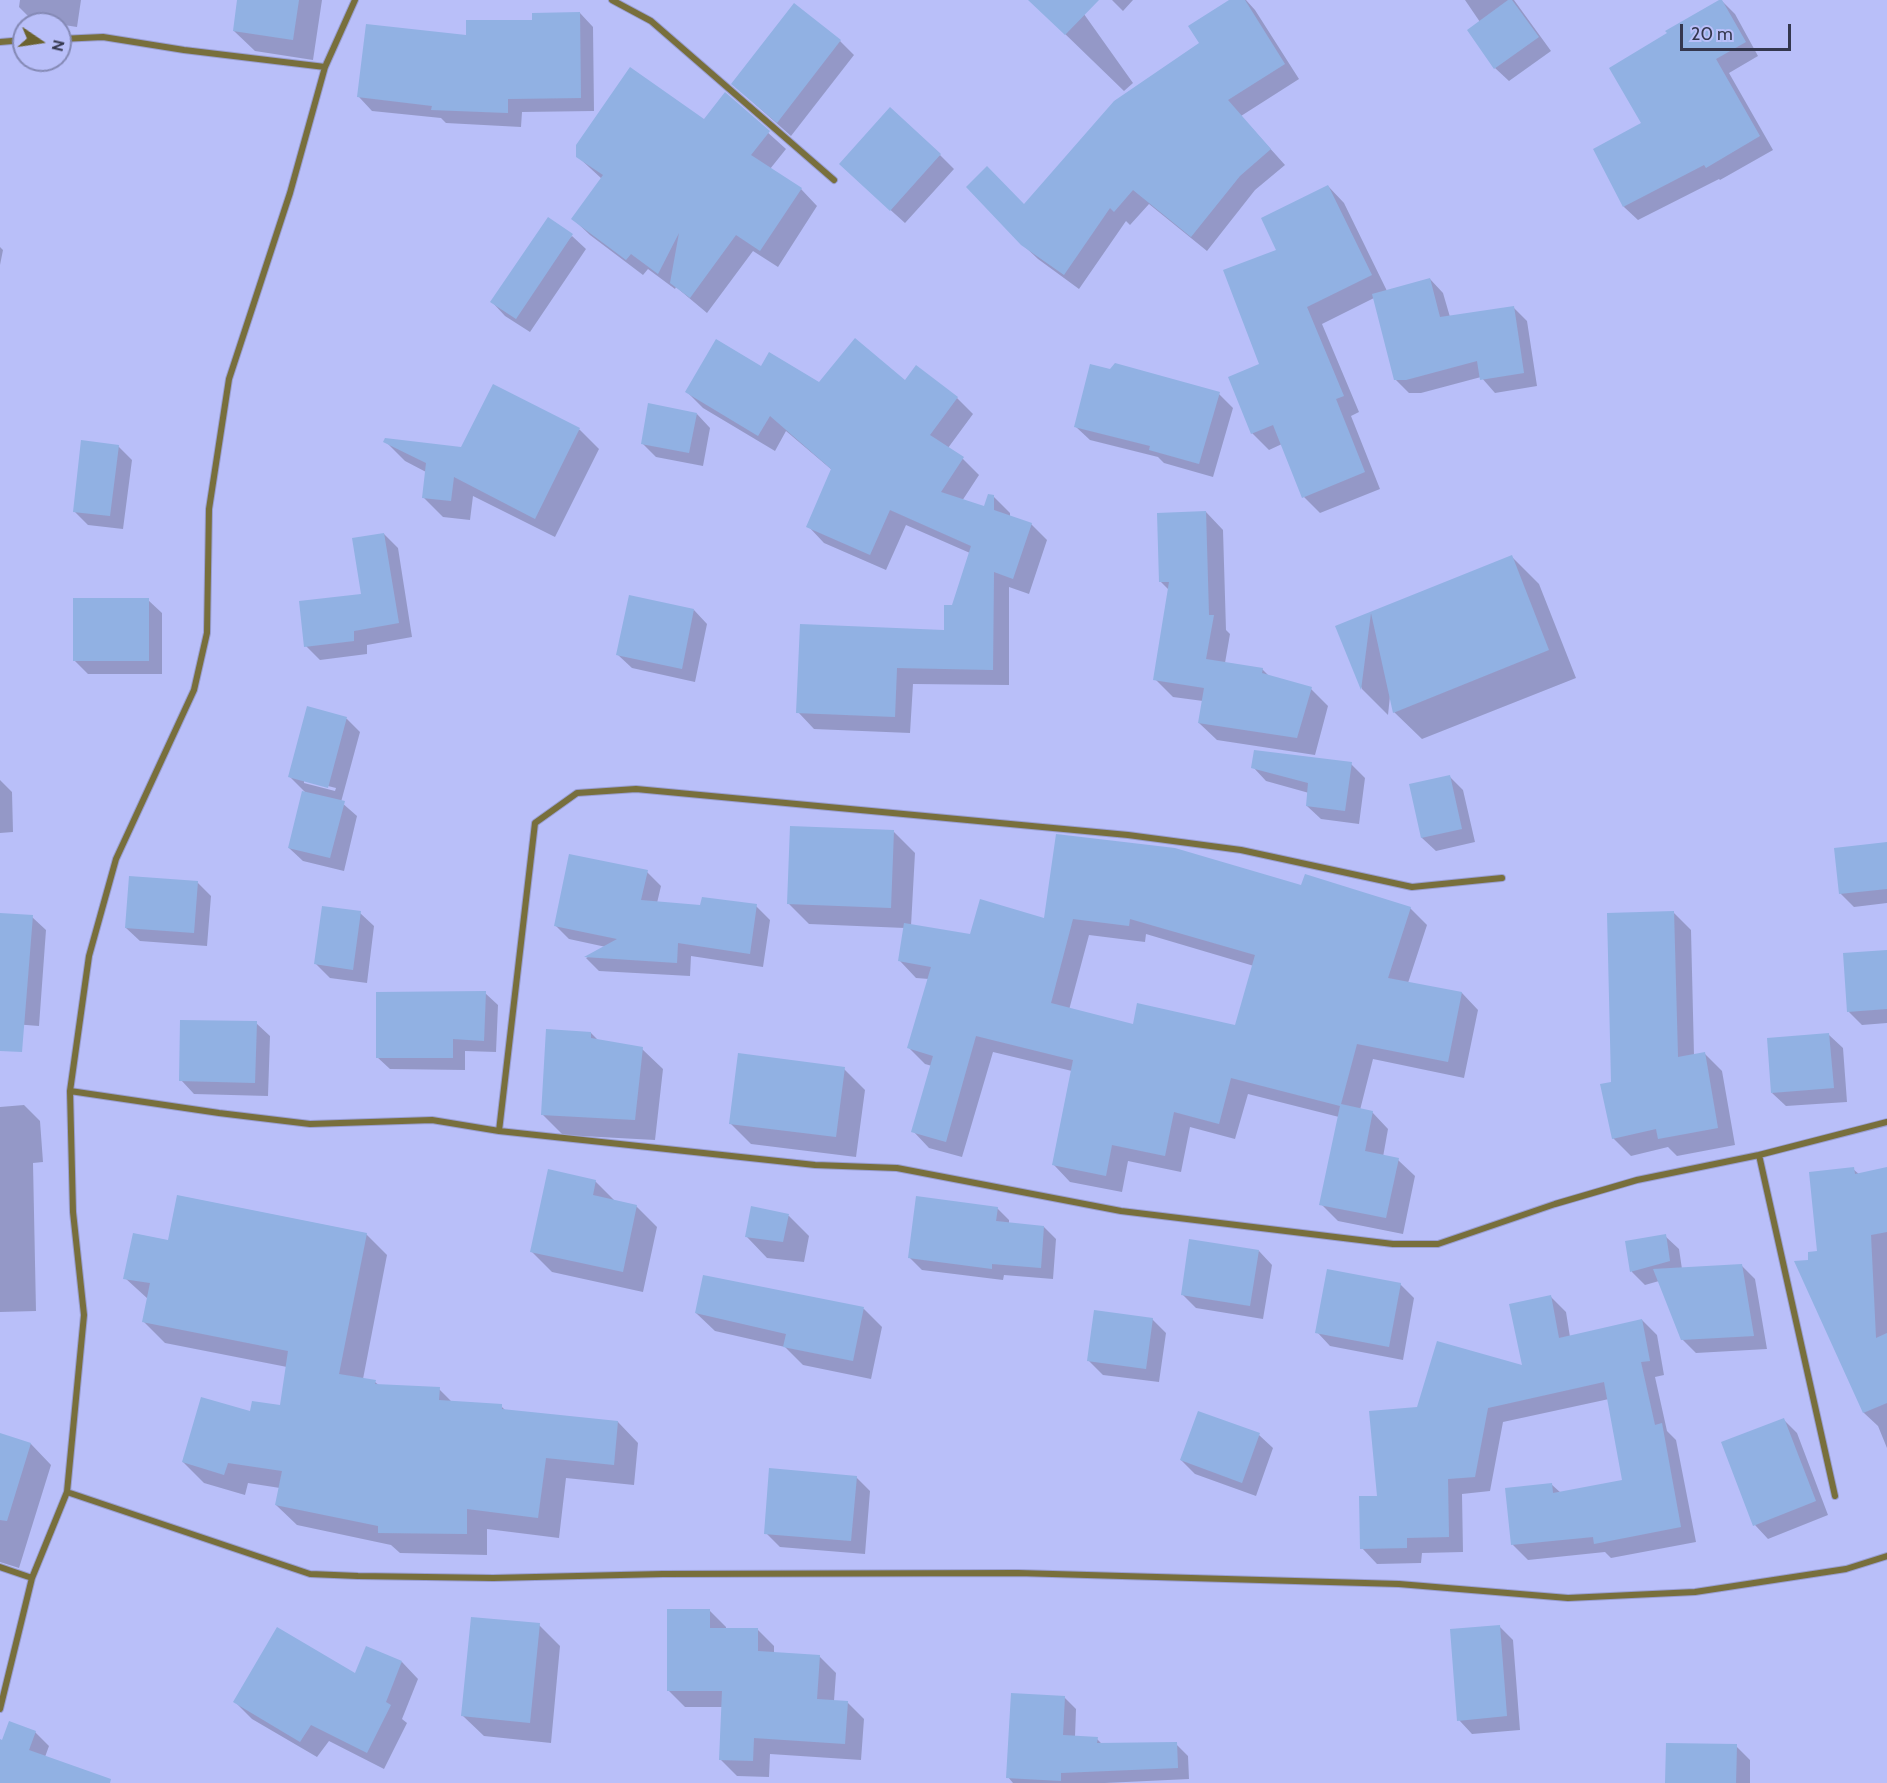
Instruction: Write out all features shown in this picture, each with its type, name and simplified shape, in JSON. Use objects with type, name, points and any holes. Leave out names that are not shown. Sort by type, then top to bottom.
[{"type":"street","points":[[0,1708],[32,1578],[67,1492],[84,1315],[73,1212],[70,1091],[90,956],[116,859],[194,690],[207,633],[209,509],[229,379],[290,193],[325,68],[355,0]]},
{"type":"street","points":[[612,0],[651,21],[834,180]]},
{"type":"street","points":[[72,38],[103,37],[325,68]]},
{"type":"street","points":[[499,1131],[535,823],[577,793],[636,789],[1128,835],[1241,850],[1412,887],[1502,878]]},
{"type":"street","points":[[70,1091],[310,1124],[432,1120],[499,1131],[815,1165],[897,1168],[1122,1211],[1393,1244],[1438,1244],[1554,1204],[1637,1180],[1759,1155],[1887,1122]]},
{"type":"street","points":[[1759,1155],[1835,1496]]},
{"type":"street","points":[[67,1492],[310,1574],[358,1576],[493,1578],[663,1574],[1018,1573],[1399,1584],[1568,1598],[1695,1592],[1845,1569],[1887,1556]]},
{"type":"street","points":[[0,1567],[32,1578]]},
{"type":"building","points":[[237,0],[299,0],[293,40],[233,31]]},
{"type":"building","points":[[1028,0],[1099,0],[1065,35]]},
{"type":"building","points":[[1229,0],[1245,0],[1285,64],[1228,100],[1271,149],[1240,176],[1191,237],[1133,190],[1114,212],[1110,208],[1064,275],[1021,245],[966,187],[987,166],[1024,204],[1114,101],[1199,43],[1188,26]]},
{"type":"building","points":[[1508,0],[1512,0],[1539,37],[1494,69],[1467,30]]},
{"type":"building","points":[[1722,0],[1746,42],[1716,59],[1760,136],[1706,168],[1704,165],[1623,207],[1593,149],[1641,123],[1609,68],[1667,33],[1665,31]]},
{"type":"building","points":[[794,3],[841,40],[777,123],[731,84]]},
{"type":"building","points":[[580,12],[581,98],[508,99],[508,113],[431,110],[432,106],[357,97],[366,24],[466,35],[466,20],[532,20],[532,13]]},
{"type":"building","points":[[630,67],[704,119],[725,92],[770,131],[751,155],[802,188],[760,251],[736,235],[690,298],[670,283],[679,233],[658,274],[631,254],[626,260],[571,219],[603,175],[576,157],[576,145]]},
{"type":"building","points":[[890,107],[941,154],[890,211],[839,164]]},
{"type":"building","points":[[1328,185],[1372,275],[1307,307],[1344,396],[1336,399],[1365,472],[1302,498],[1273,425],[1251,434],[1228,377],[1259,364],[1223,270],[1276,250],[1261,218]]},
{"type":"building","points":[[548,217],[573,234],[516,319],[490,302]]},
{"type":"building","points":[[1430,278],[1440,317],[1514,306],[1524,373],[1480,380],[1477,361],[1406,380],[1394,380],[1372,294]]},
{"type":"building","points":[[855,338],[905,380],[916,365],[958,397],[930,435],[964,457],[941,492],[984,506],[988,494],[994,495],[994,510],[1032,523],[1013,579],[994,572],[993,670],[897,668],[895,717],[796,713],[800,624],[944,630],[944,605],[952,605],[971,546],[890,510],[870,555],[806,527],[831,469],[770,416],[758,436],[685,392],[716,339],[761,366],[769,352],[819,382]]},
{"type":"building","points":[[1115,363],[1220,392],[1199,464],[1149,450],[1150,446],[1074,427],[1090,364],[1110,369]]},
{"type":"building","points":[[493,384],[580,428],[535,519],[454,477],[451,501],[422,498],[426,463],[383,442],[385,438],[461,447]]},
{"type":"building","points":[[648,403],[697,413],[689,453],[641,444]]},
{"type":"building","points":[[81,440],[119,445],[110,516],[73,512]]},
{"type":"building","points":[[1206,511],[1209,615],[1214,615],[1206,659],[1263,668],[1262,673],[1312,687],[1297,738],[1198,723],[1204,688],[1153,680],[1169,582],[1159,582],[1157,513]]},
{"type":"building","points":[[384,533],[399,623],[354,631],[354,641],[304,647],[299,601],[361,594],[352,538]]},
{"type":"building","points":[[1512,555],[1549,650],[1393,713],[1371,613],[1361,690],[1335,626]]},
{"type":"building","points":[[629,595],[694,609],[682,669],[616,655]]},
{"type":"building","points":[[73,598],[149,598],[149,661],[73,661]]},
{"type":"building","points":[[307,706],[347,717],[328,788],[288,777]]},
{"type":"building","points":[[1254,750],[1352,762],[1345,811],[1306,806],[1308,783],[1251,768]]},
{"type":"building","points":[[1450,775],[1462,829],[1421,838],[1409,784]]},
{"type":"building","points":[[302,791],[345,801],[330,858],[288,848]]},
{"type":"building","points":[[790,826],[894,830],[891,908],[787,904]]},
{"type":"building","points":[[1056,834],[1175,848],[1301,885],[1305,874],[1411,907],[1388,978],[1462,992],[1448,1062],[1357,1044],[1341,1104],[1373,1111],[1365,1151],[1399,1158],[1386,1218],[1319,1205],[1340,1106],[1231,1078],[1219,1124],[1174,1112],[1165,1156],[1112,1145],[1106,1176],[1052,1165],[1073,1060],[976,1036],[946,1142],[911,1132],[933,1056],[907,1048],[931,967],[898,961],[904,923],[970,934],[980,899],[1044,918]],"holes":[[[1073,919],[1129,926],[1130,919],[1255,955],[1235,1025],[1137,1003],[1133,1024],[1051,1003]]]},
{"type":"building","points":[[1887,842],[1887,889],[1839,894],[1834,848]]},
{"type":"building","points":[[569,854],[648,870],[641,900],[700,905],[702,897],[757,904],[750,954],[678,943],[677,963],[584,957],[617,939],[554,926]]},
{"type":"building","points":[[129,876],[198,881],[194,933],[125,928]]},
{"type":"building","points":[[322,906],[361,911],[353,970],[314,964]]},
{"type":"building","points":[[1674,911],[1678,1057],[1705,1052],[1718,1128],[1658,1139],[1656,1129],[1612,1139],[1600,1084],[1611,1082],[1607,913]]},
{"type":"building","points":[[0,913],[33,915],[22,1052],[0,1051]]},
{"type":"building","points":[[1887,950],[1887,1009],[1847,1012],[1843,953]]},
{"type":"building","points":[[486,991],[484,1041],[453,1039],[453,1058],[376,1058],[376,992]]},
{"type":"building","points":[[180,1020],[257,1021],[255,1083],[179,1081]]},
{"type":"building","points":[[546,1029],[591,1032],[591,1038],[643,1047],[635,1120],[541,1115]]},
{"type":"building","points":[[1829,1033],[1834,1088],[1771,1093],[1767,1038]]},
{"type":"building","points":[[738,1053],[845,1067],[836,1137],[729,1124]]},
{"type":"building","points":[[1854,1167],[1855,1174],[1887,1167],[1887,1232],[1871,1235],[1876,1338],[1887,1333],[1887,1403],[1863,1413],[1794,1261],[1808,1260],[1808,1252],[1817,1251],[1809,1172]]},
{"type":"building","points":[[548,1169],[596,1180],[593,1195],[637,1205],[623,1272],[530,1252]]},
{"type":"building","points":[[177,1195],[367,1233],[339,1374],[376,1380],[375,1384],[440,1387],[439,1400],[502,1404],[502,1409],[618,1421],[614,1465],[546,1458],[538,1518],[467,1509],[467,1534],[378,1533],[378,1526],[275,1505],[282,1471],[228,1463],[224,1475],[182,1462],[201,1397],[250,1411],[252,1401],[280,1405],[288,1351],[142,1322],[150,1283],[123,1279],[133,1233],[168,1240]]},
{"type":"building","points":[[916,1196],[998,1207],[996,1221],[1044,1226],[1041,1268],[992,1264],[992,1269],[908,1258]]},
{"type":"building","points":[[751,1206],[789,1214],[783,1242],[745,1237]]},
{"type":"building","points":[[1666,1234],[1670,1261],[1630,1272],[1625,1241]]},
{"type":"building","points":[[1189,1239],[1259,1250],[1250,1306],[1181,1295]]},
{"type":"building","points":[[1742,1264],[1754,1336],[1681,1340],[1653,1269]]},
{"type":"building","points":[[1327,1269],[1401,1283],[1389,1347],[1315,1333]]},
{"type":"building","points":[[703,1275],[864,1307],[853,1361],[783,1347],[786,1334],[695,1313]]},
{"type":"building","points":[[1551,1295],[1559,1338],[1642,1319],[1650,1361],[1641,1362],[1655,1425],[1662,1423],[1681,1527],[1594,1544],[1593,1537],[1511,1545],[1505,1488],[1552,1483],[1553,1493],[1622,1480],[1604,1382],[1488,1408],[1475,1477],[1448,1479],[1449,1537],[1407,1538],[1407,1548],[1360,1549],[1359,1496],[1377,1496],[1369,1411],[1417,1407],[1437,1341],[1522,1365],[1509,1304]]},
{"type":"building","points":[[1094,1310],[1153,1318],[1146,1369],[1087,1361]]},
{"type":"building","points":[[1198,1411],[1260,1433],[1242,1483],[1180,1460]]},
{"type":"building","points":[[1784,1418],[1816,1501],[1753,1526],[1721,1442]]},
{"type":"building","points":[[0,1433],[31,1443],[7,1521],[0,1520]]},
{"type":"building","points":[[769,1468],[857,1476],[851,1541],[764,1534]]},
{"type":"building","points":[[667,1609],[710,1609],[710,1628],[758,1628],[758,1651],[820,1655],[817,1699],[848,1701],[845,1744],[754,1738],[753,1761],[719,1760],[722,1691],[667,1691]]},
{"type":"building","points":[[471,1617],[540,1623],[530,1723],[461,1716]]},
{"type":"building","points":[[1500,1625],[1507,1716],[1457,1721],[1450,1629]]},
{"type":"building","points":[[277,1627],[355,1673],[366,1646],[402,1661],[386,1702],[391,1705],[367,1753],[311,1725],[300,1742],[233,1702]]},
{"type":"building","points":[[1011,1693],[1065,1696],[1063,1735],[1098,1737],[1097,1743],[1177,1742],[1178,1768],[1061,1773],[1061,1781],[1006,1778]]},
{"type":"building","points":[[9,1721],[36,1731],[29,1750],[111,1779],[110,1783],[0,1783],[0,1739],[2,1740]]},
{"type":"building","points":[[1666,1743],[1737,1744],[1736,1783],[1665,1783]]}]
